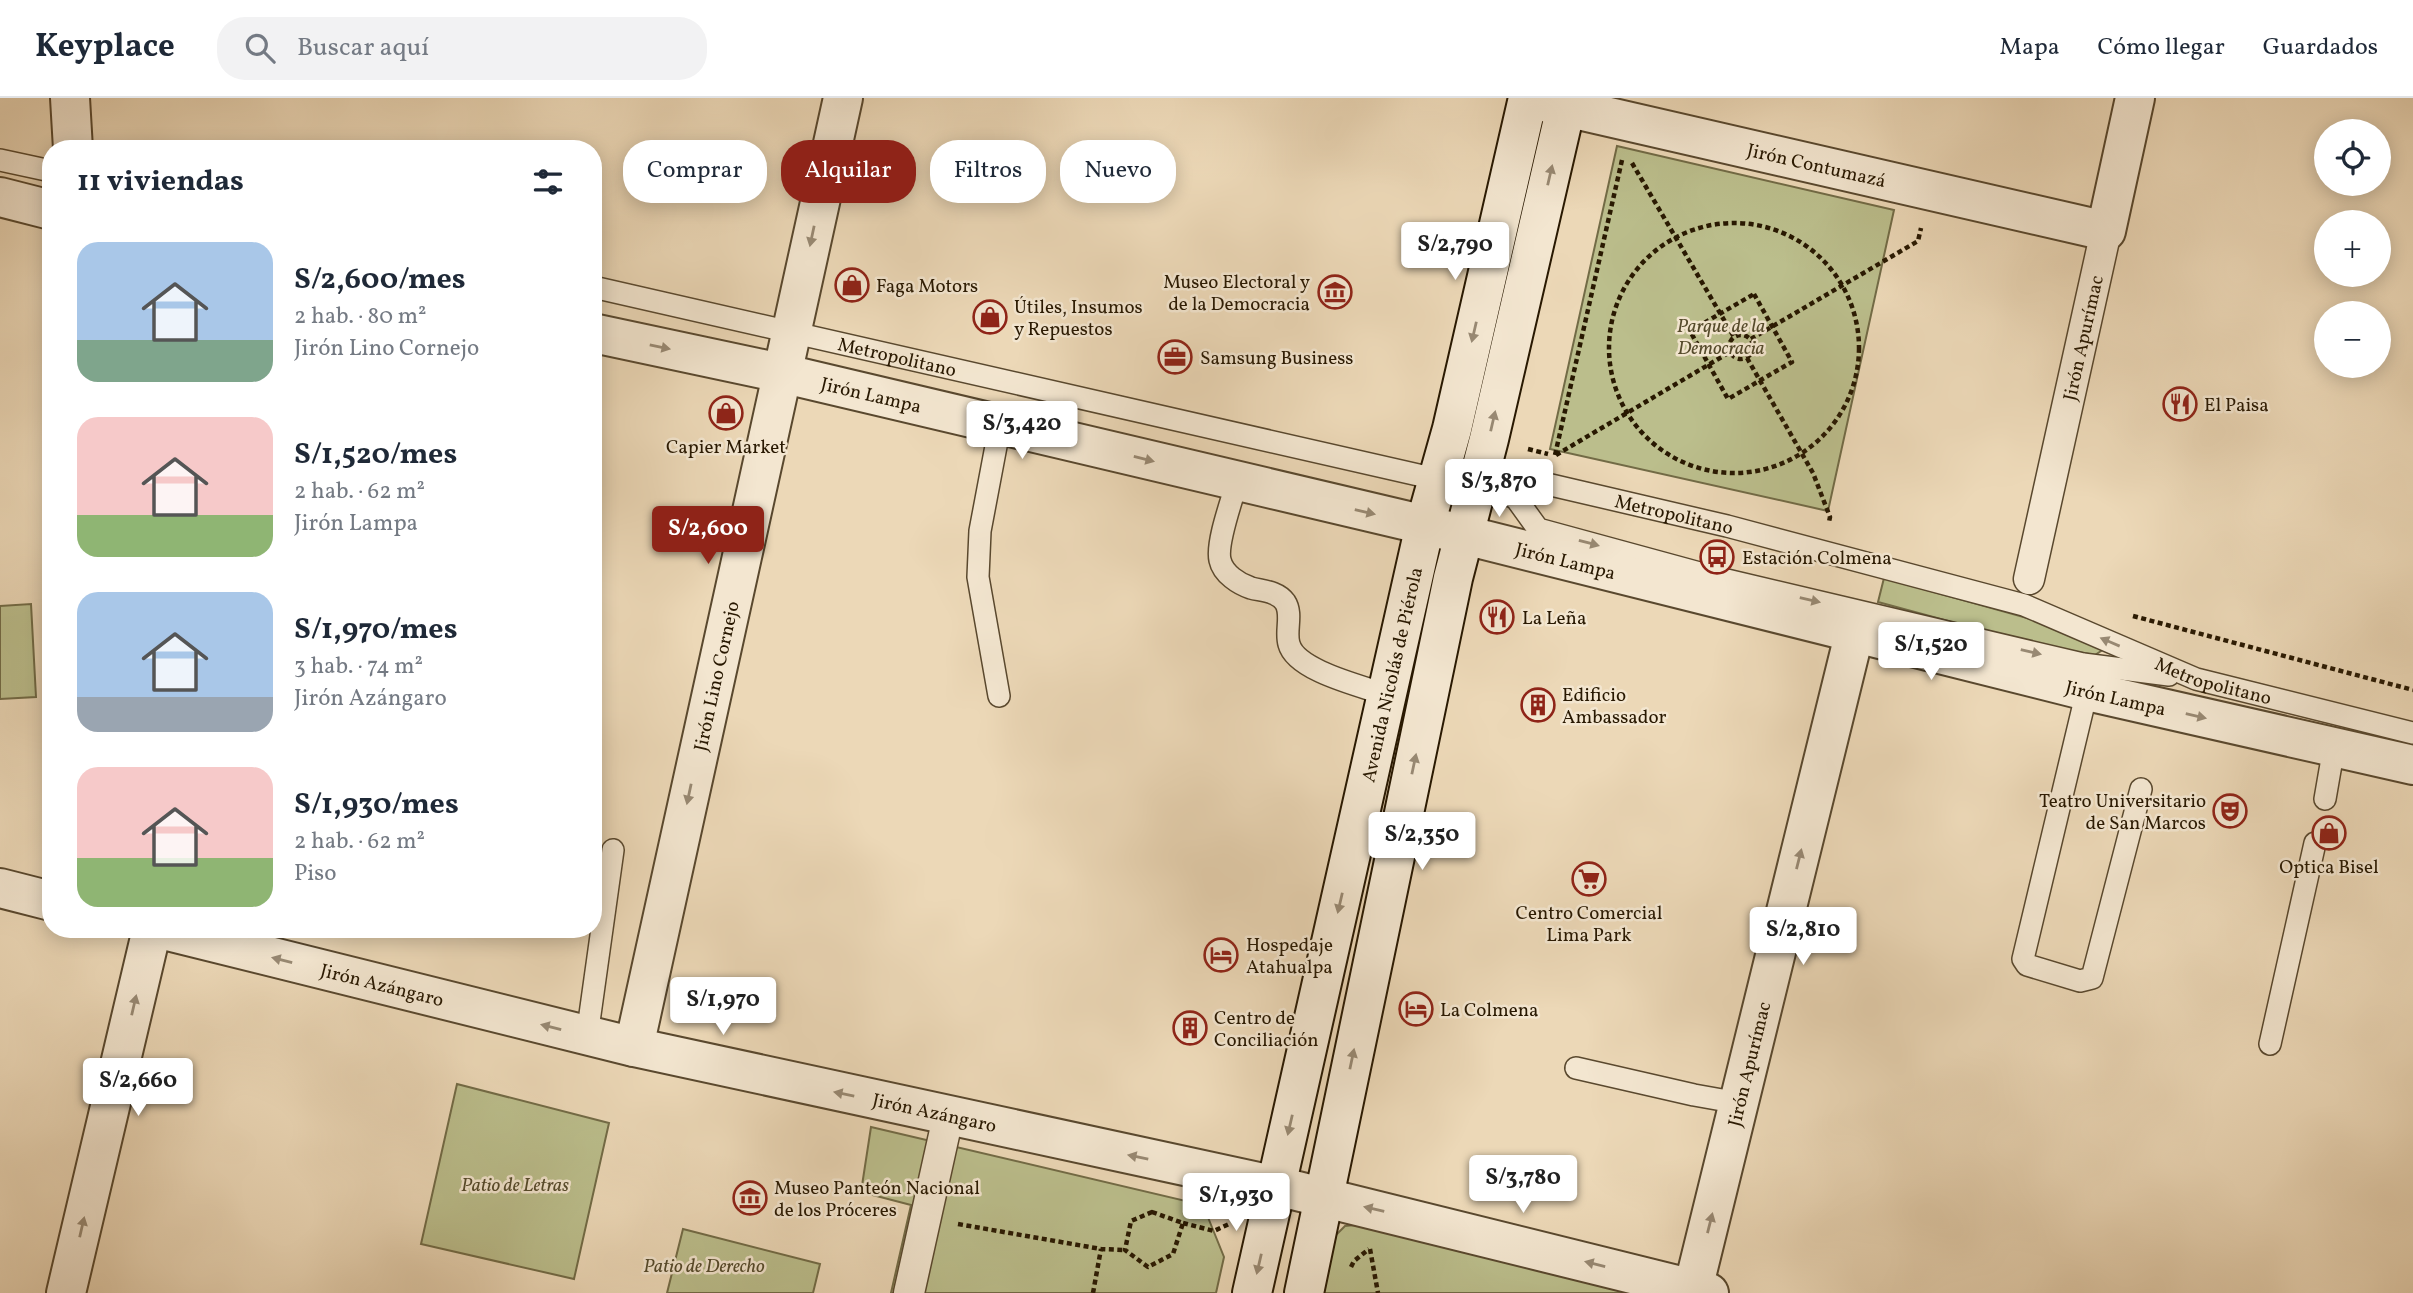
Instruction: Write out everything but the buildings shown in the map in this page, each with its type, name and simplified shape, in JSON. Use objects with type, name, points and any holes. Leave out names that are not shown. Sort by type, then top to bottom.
[{"type":"street","points":[[70,98],[72,140]]},
{"type":"street","name":"Jirón Lino Cornejo","points":[[634,1048],[843,98]]},
{"type":"street","name":"Jirón Contumazá","points":[[1527,98],[1567,102],[1628,135],[1930,190],[2106,231]]},
{"type":"street","name":"Avenida Nicolás de Piérola","points":[[1252,1293],[1424,525],[1438,479],[1527,98]]},
{"type":"street","name":"Jirón Apurímac","points":[[2029,579],[2135,98]]},
{"type":"street","name":"Avenida Nicolás de Piérola","points":[[1304,1293],[1453,578],[1477,487],[1567,102]]},
{"type":"street","points":[[0,197],[42,208]]},
{"type":"street","name":"Jirón Lampa","points":[[602,335],[781,373],[1424,525],[2087,691],[2413,765]]},
{"type":"street","name":"Jirón Apurímac","points":[[1698,1292],[1739,1103],[1855,631]]},
{"type":"street","points":[[0,888],[42,899]]},
{"type":"street","points":[[66,1293],[150,938]]},
{"type":"street","name":"Jirón Azángaro","points":[[196,938],[634,1048],[1277,1186],[1698,1292]]},
{"type":"street","points":[[909,1293],[948,1117]]},
{"type":"lane","points":[[0,160],[42,169]]},
{"type":"lane","name":"Metropolitano","points":[[602,289],[1515,497],[1551,485],[1727,526],[2024,605],[2196,679],[2413,733]]},
{"type":"lane","points":[[999,696],[978,577],[980,531],[1000,425]]},
{"type":"lane","points":[[1237,482],[1223,530],[1219,558],[1222,567],[1232,578],[1247,587],[1275,594],[1285,602],[1289,613],[1288,643],[1292,653],[1301,661],[1326,674],[1387,695]]},
{"type":"lane","points":[[1515,497],[1538,529],[1701,574],[2083,664],[2196,679]]},
{"type":"lane","points":[[2087,691],[2023,959],[2027,965],[2080,981],[2092,978],[2141,789]]},
{"type":"lane","points":[[2325,799],[2334,747]]},
{"type":"lane","points":[[2270,1044],[2315,844]]},
{"type":"lane","points":[[602,933],[614,850]]},
{"type":"lane","points":[[587,1036],[601,938]]},
{"type":"lane","points":[[1576,1068],[1739,1103]]},
{"type":"path","points":[[1628,135],[1676,237],[1734,337]]},
{"type":"path","points":[[1555,456],[1628,135]]},
{"type":"path","points":[[1751,339],[1918,241],[1930,190]]},
{"type":"path","points":[[1730,221],[1773,228],[1810,248],[1842,285],[1856,316],[1860,357],[1851,396],[1829,431],[1802,454],[1761,471],[1721,473],[1682,463],[1648,440],[1623,408],[1610,367],[1610,324],[1625,284],[1652,251],[1688,230],[1730,221]]},
{"type":"path","points":[[1754,294],[1792,362],[1728,399],[1690,331],[1720,313],[1754,294]]},
{"type":"path","points":[[1742,334],[1751,339],[1754,348],[1746,358],[1738,359],[1730,352],[1730,342],[1734,337],[1742,334]]},
{"type":"path","points":[[1528,449],[1555,456],[1730,352]]},
{"type":"path","points":[[1746,358],[1813,473],[1830,517],[1823,552]]},
{"type":"path","points":[[1125,1250],[1131,1221],[1152,1212],[1214,1231],[1233,1223]]},
{"type":"path","points":[[926,1219],[1101,1249],[1125,1250],[1148,1267],[1173,1254],[1183,1223]]},
{"type":"path","points":[[1370,1248],[1378,1293]]},
{"type":"path","points":[[1093,1293],[1101,1249]]},
{"type":"green space","name":"Parque de la Democracia","points":[[1617,146],[1894,210],[1828,511],[1550,449]]},
{"type":"green space","points":[[1884,578],[2041,622],[2101,647],[2101,651],[2095,655],[2037,645],[1878,602]]},
{"type":"green space","points":[[31,604],[36,697],[0,699],[0,606]]},
{"type":"green space","name":"Patio de Letras","points":[[457,1084],[609,1123],[574,1279],[421,1244]]},
{"type":"green space","points":[[871,1127],[1203,1205],[1224,1257],[1216,1293],[891,1293],[911,1205],[861,1192]]},
{"type":"green space","points":[[1355,1225],[1650,1293],[1323,1293],[1336,1235],[1345,1226]]},
{"type":"green space","name":"Patio de Derecho","points":[[683,1229],[820,1264],[813,1293],[667,1293]]},
{"type":"place","name":"Faga Motors","points":[[852,285]]},
{"type":"place","name":"Museo Electoral y de la Democracia","points":[[1335,292]]},
{"type":"place","name":"Útiles, Insumos y Repuestos","points":[[990,317]]},
{"type":"place","name":"Samsung Business","points":[[1175,357]]},
{"type":"place","name":"El Paisa","points":[[2180,404]]},
{"type":"place","name":"Capier Market","points":[[726,413]]},
{"type":"place","name":"Estación Colmena","points":[[1717,557]]},
{"type":"place","name":"La Leña","points":[[1497,617]]},
{"type":"place","name":"Edificio Ambassador","points":[[1538,705]]},
{"type":"place","name":"Teatro Universitario de San Marcos","points":[[2230,811]]},
{"type":"place","name":"Optica Bisel","points":[[2329,833]]},
{"type":"place","name":"Centro Comercial Lima Park","points":[[1589,879]]},
{"type":"place","name":"Hospedaje Atahualpa","points":[[1221,955]]},
{"type":"place","name":"La Colmena","points":[[1416,1009]]},
{"type":"place","name":"Centro de Conciliación","points":[[1190,1028]]},
{"type":"place","name":"Museo Panteón Nacional de los Próceres","points":[[750,1198]]}]
